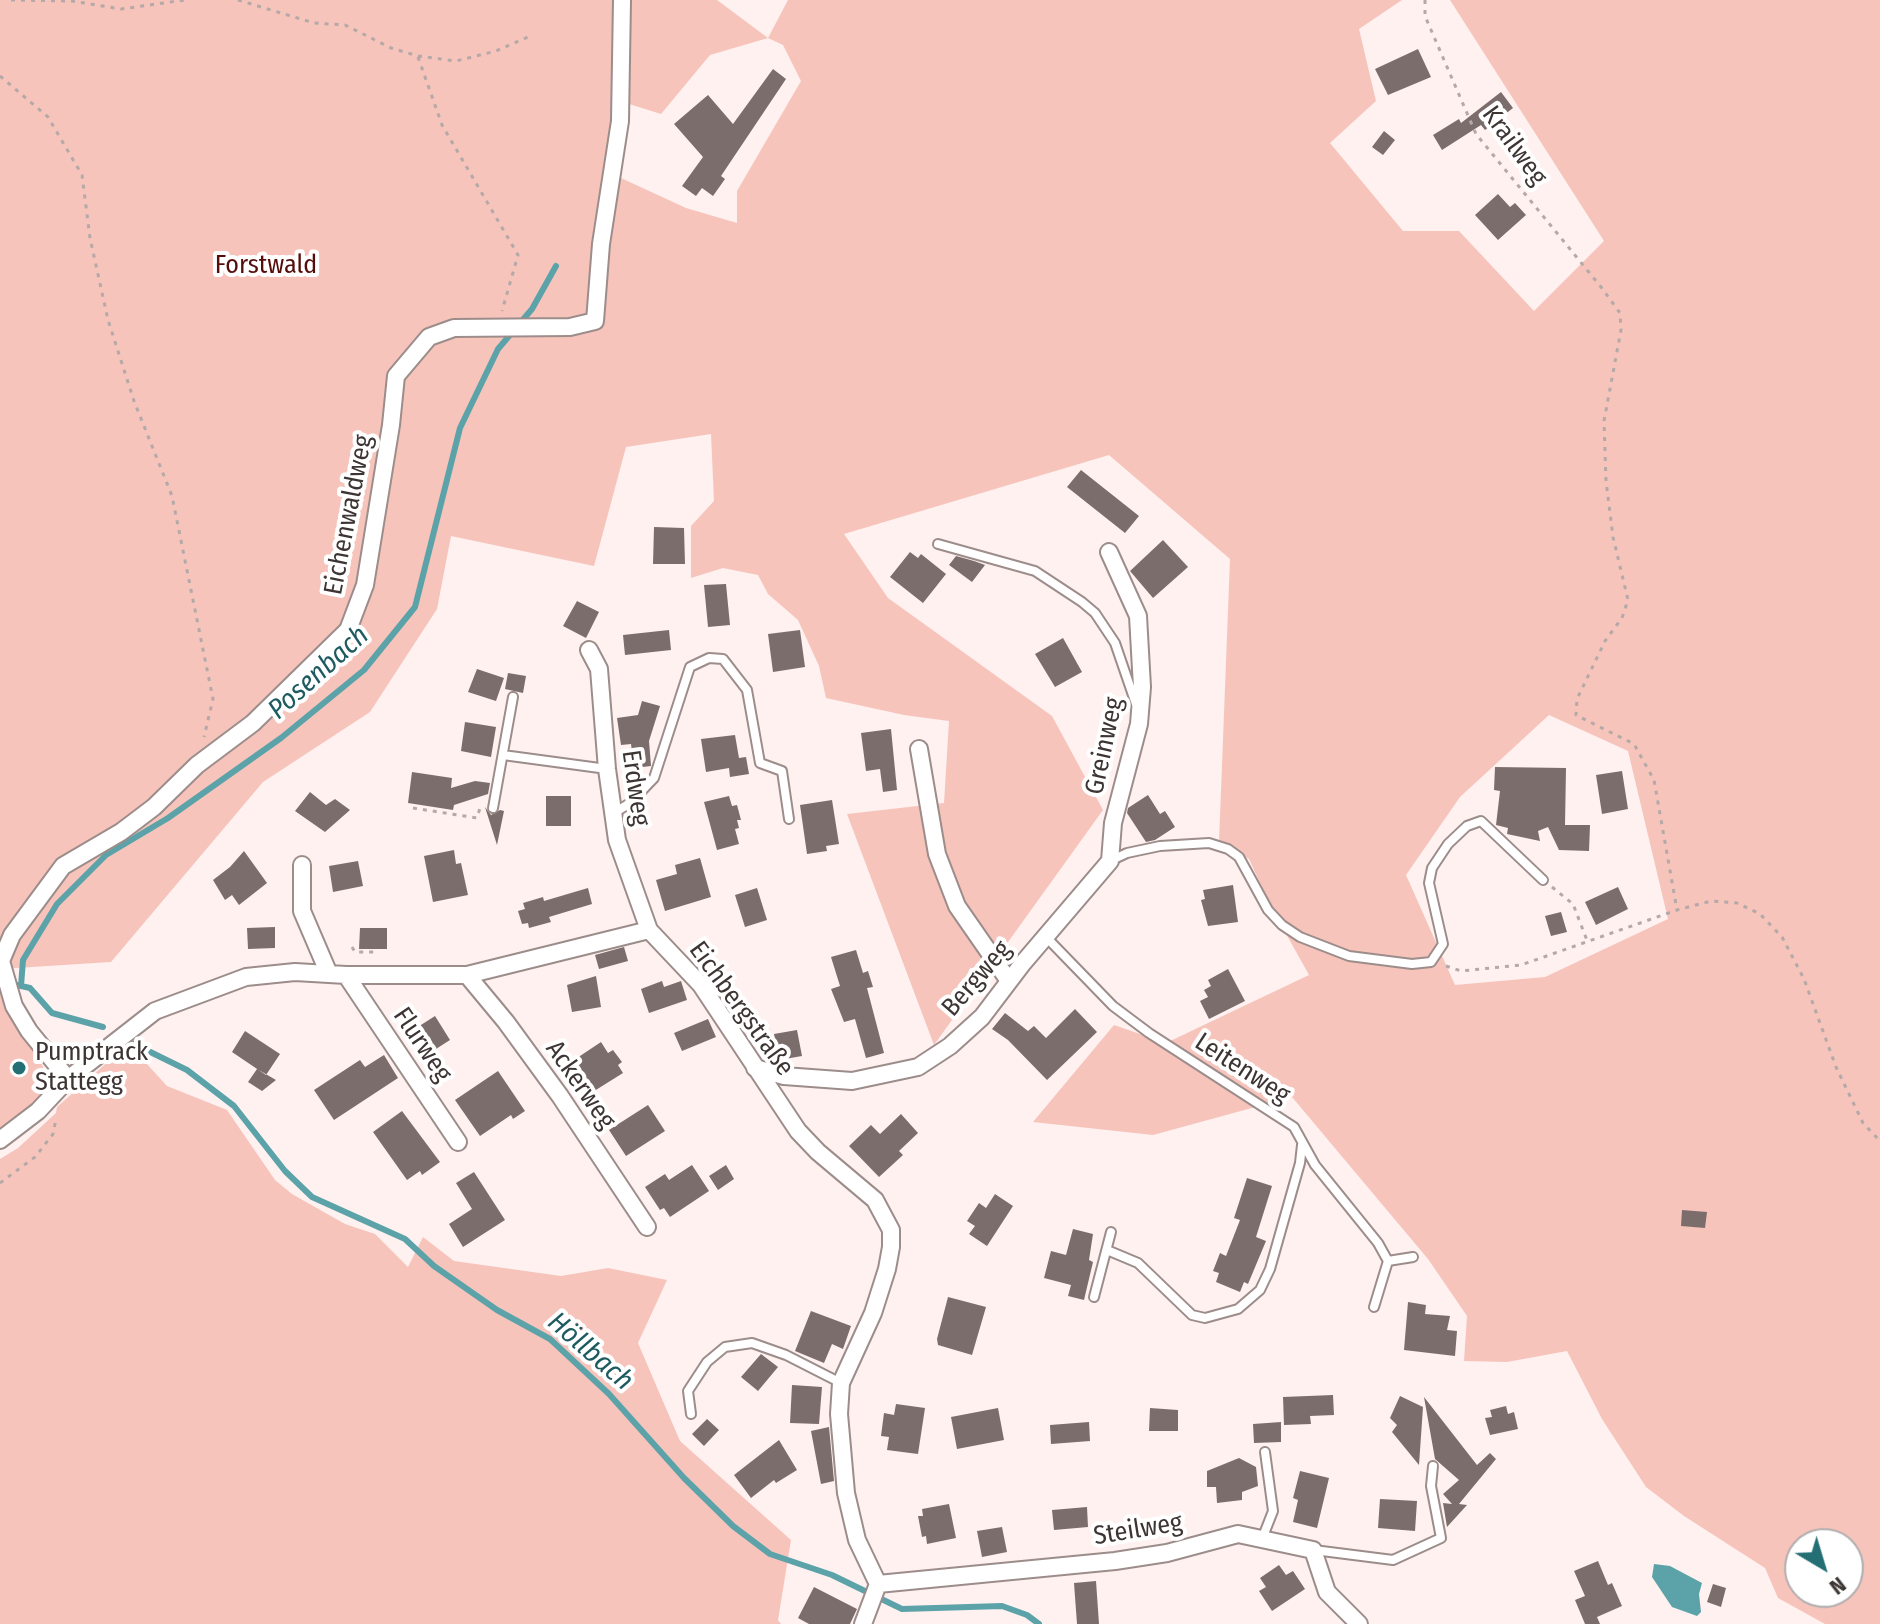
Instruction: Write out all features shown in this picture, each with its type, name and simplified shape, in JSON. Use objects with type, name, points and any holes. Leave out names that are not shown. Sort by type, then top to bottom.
[{"type":"street","name":"Eichenwaldweg","points":[[68,1079],[17,1012],[1,961],[12,935],[63,866],[121,832],[154,807],[197,765],[253,723],[348,630],[365,585],[396,376],[429,337],[454,328],[570,327],[595,321],[601,244],[620,121],[622,0]]},
{"type":"street","name":"Greinweg","points":[[1109,552],[1138,616],[1142,687],[1139,718],[1113,823],[1110,861]]},
{"type":"street","name":"Erdweg","points":[[589,650],[599,669],[607,769],[617,840],[649,930]]},
{"type":"street","points":[[919,749],[937,854],[957,906],[1009,981]]},
{"type":"street","name":"Bergweg","points":[[755,1068],[784,1076],[852,1081],[918,1067],[950,1046],[982,1017],[1110,861]]},
{"type":"street","name":"Flurweg","points":[[302,865],[302,911],[337,975],[458,1142]]},
{"type":"street","points":[[0,1140],[38,1111],[68,1079],[155,1011],[246,977],[295,972],[467,975],[649,930]]},
{"type":"street","name":"Eichbergstraße","points":[[649,930],[701,985],[798,1131],[875,1200],[891,1230],[891,1247],[873,1313],[841,1383],[839,1414],[846,1493],[857,1540],[876,1588]]},
{"type":"street","name":"Ackerweg","points":[[467,975],[533,1059],[647,1227]]},
{"type":"street","name":"Steilweg","points":[[876,1588],[1141,1557],[1238,1534],[1313,1550]]},
{"type":"street","points":[[1313,1550],[1327,1592],[1359,1624]]},
{"type":"street","points":[[865,1617],[876,1588]]},
{"type":"lane","points":[[938,544],[1035,571],[1088,607],[1106,628],[1121,655],[1139,718]]},
{"type":"lane","points":[[613,813],[630,803],[654,778],[690,667],[709,658],[723,659],[747,690],[760,763],[782,771],[789,819]]},
{"type":"lane","points":[[493,808],[513,697]]},
{"type":"lane","points":[[503,755],[607,769]]},
{"type":"lane","points":[[1110,861],[1127,853],[1160,846],[1209,843],[1228,849],[1239,857],[1268,910],[1282,925],[1300,937],[1349,956],[1402,963],[1431,962],[1443,944],[1429,883],[1432,868],[1448,844],[1467,826],[1481,821],[1543,880]]},
{"type":"lane","name":"Leitenweg","points":[[1046,937],[1113,1006],[1149,1033],[1294,1127],[1302,1145],[1378,1243],[1388,1261]]},
{"type":"lane","points":[[1107,1250],[1138,1263],[1192,1315],[1205,1318],[1238,1309],[1260,1290],[1270,1269],[1300,1163],[1302,1145]]},
{"type":"lane","points":[[1094,1297],[1111,1232]]},
{"type":"lane","points":[[1374,1307],[1388,1261],[1413,1257]]},
{"type":"lane","points":[[691,1414],[688,1391],[707,1362],[725,1347],[752,1343],[786,1355],[841,1383]]},
{"type":"lane","points":[[1262,1539],[1273,1511],[1265,1452]]},
{"type":"lane","points":[[1313,1550],[1393,1560],[1441,1538],[1431,1486],[1433,1466]]},
{"type":"path","points":[[11,0],[72,1],[121,9],[185,0]]},
{"type":"path","points":[[238,0],[314,23],[345,25],[391,48],[418,56],[456,61],[496,51],[528,37]]},
{"type":"path","name":"Krailweg","points":[[1425,0],[1425,16],[1476,134],[1620,313],[1621,330],[1604,421],[1606,481],[1613,537],[1628,600],[1622,618],[1605,641],[1577,699],[1576,715],[1634,744],[1654,780],[1677,910]]},
{"type":"path","points":[[418,56],[442,125],[518,255],[504,326]]},
{"type":"path","points":[[0,76],[48,117],[82,175],[90,238],[108,320],[134,401],[172,496],[213,699],[197,765]]},
{"type":"path","points":[[413,808],[477,818]]},
{"type":"path","points":[[1543,880],[1573,904],[1588,943]]},
{"type":"path","points":[[1431,962],[1461,971],[1521,965],[1677,910],[1711,901],[1737,903],[1760,914],[1782,937],[1804,979],[1836,1067],[1863,1123],[1880,1141]]},
{"type":"path","points":[[352,947],[355,952],[378,952]]},
{"type":"path","points":[[0,1183],[35,1157],[53,1134],[57,1113]]},
{"type":"green space","name":"Forstwald","points":[[0,0],[717,0],[768,38],[788,0],[1402,0],[1359,29],[1376,101],[1330,143],[1403,231],[1459,231],[1534,311],[1604,241],[1450,0],[1880,0],[1880,1624],[1825,1624],[1796,1608],[1864,1608],[1864,1528],[1784,1528],[1784,1601],[1778,1598],[1765,1568],[1684,1516],[1646,1487],[1602,1419],[1567,1351],[1507,1362],[1464,1361],[1467,1316],[1428,1259],[1292,1097],[1153,1135],[1033,1122],[1114,1025],[1166,1043],[1309,975],[1270,905],[1249,859],[1219,842],[1230,559],[1109,455],[844,534],[888,598],[1052,716],[1103,810],[934,1045],[847,814],[944,803],[949,721],[826,698],[819,666],[798,620],[768,594],[758,575],[723,568],[691,578],[691,526],[714,501],[711,434],[626,447],[594,566],[451,536],[437,609],[370,712],[263,782],[111,962],[0,969]],"holes":[[[768,38],[783,45],[801,81],[737,191],[737,223],[686,208],[621,178],[629,104],[661,114],[710,55]],[[1549,715],[1628,751],[1668,919],[1545,977],[1455,985],[1406,875],[1460,797]]]},
{"type":"green space","name":"Pumptrack Stattegg","points":[[0,984],[17,1023],[45,1072],[44,1087],[34,1104],[0,1129]]},
{"type":"green space","points":[[120,1051],[131,1052],[146,1063],[167,1086],[227,1110],[275,1180],[292,1194],[345,1224],[375,1234],[408,1267],[423,1237],[454,1261],[561,1276],[608,1268],[667,1280],[638,1343],[680,1441],[791,1540],[778,1620],[781,1624],[0,1624],[0,1159],[18,1148],[56,1113],[57,1107]]},
{"type":"water","points":[[1654,1564],[1670,1566],[1702,1583],[1699,1594],[1701,1612],[1697,1616],[1672,1607],[1652,1577]]},
{"type":"building","points":[[1418,49],[1431,77],[1388,95],[1375,69]]},
{"type":"building","points":[[773,69],[786,79],[721,176],[725,179],[713,196],[702,188],[696,196],[682,186],[703,157],[674,124],[708,95],[733,124]]},
{"type":"building","points":[[1501,92],[1513,108],[1485,130],[1481,125],[1442,150],[1433,135],[1459,119],[1461,123]]},
{"type":"building","points":[[1384,131],[1395,140],[1383,155],[1372,147]]},
{"type":"building","points":[[1498,194],[1510,207],[1515,203],[1526,215],[1498,240],[1475,215]]},
{"type":"building","points":[[1081,470],[1139,516],[1125,533],[1067,487]]},
{"type":"building","points":[[654,527],[684,528],[685,564],[653,564]]},
{"type":"building","points":[[1163,540],[1188,567],[1153,598],[1130,571]]},
{"type":"building","points":[[910,552],[918,558],[921,554],[946,574],[923,603],[890,577]]},
{"type":"building","points":[[956,556],[985,565],[972,582],[949,565]]},
{"type":"building","points":[[726,584],[730,625],[708,627],[704,585]]},
{"type":"building","points":[[577,601],[599,612],[586,638],[563,626]]},
{"type":"building","points":[[669,630],[671,650],[625,655],[623,635]]},
{"type":"building","points":[[800,630],[805,667],[773,672],[768,634]]},
{"type":"building","points":[[1063,638],[1082,672],[1055,687],[1035,654]]},
{"type":"building","points":[[477,669],[504,678],[496,701],[468,692]]},
{"type":"building","points":[[508,673],[526,676],[523,693],[505,689]]},
{"type":"building","points":[[642,701],[660,706],[649,741],[651,766],[634,768],[631,744],[621,745],[617,718],[638,715]]},
{"type":"building","points":[[465,722],[496,727],[491,757],[461,751]]},
{"type":"building","points":[[891,729],[897,790],[883,792],[880,769],[866,771],[861,733]]},
{"type":"building","points":[[735,735],[739,758],[746,757],[749,774],[730,777],[729,768],[706,772],[701,739]]},
{"type":"building","points":[[1495,767],[1566,768],[1565,825],[1590,825],[1589,851],[1559,850],[1548,827],[1538,831],[1540,841],[1507,834],[1508,828],[1496,825],[1500,791],[1494,790]]},
{"type":"building","points":[[1622,771],[1628,809],[1602,814],[1596,775]]},
{"type":"building","points":[[412,772],[452,778],[451,788],[475,781],[490,783],[488,794],[454,805],[453,810],[408,803]]},
{"type":"building","points":[[310,792],[326,805],[335,799],[350,810],[325,832],[295,811]]},
{"type":"building","points":[[1148,795],[1160,814],[1165,811],[1175,827],[1146,842],[1127,813],[1128,808]]},
{"type":"building","points":[[546,796],[571,796],[571,826],[546,826]]},
{"type":"building","points":[[729,796],[732,806],[737,805],[741,820],[737,820],[739,828],[735,829],[739,844],[717,850],[704,802]]},
{"type":"building","points":[[832,800],[839,844],[826,846],[827,851],[807,854],[800,805]]},
{"type":"building","points":[[485,807],[491,815],[504,811],[497,845]]},
{"type":"building","points":[[454,850],[456,864],[461,863],[468,895],[433,902],[424,856]]},
{"type":"building","points":[[244,851],[267,883],[239,905],[232,895],[225,900],[213,880]]},
{"type":"building","points":[[700,858],[711,897],[665,911],[656,880],[677,874],[675,865]]},
{"type":"building","points":[[358,861],[363,886],[333,892],[329,866]]},
{"type":"building","points":[[1233,885],[1238,922],[1208,926],[1201,900],[1205,899],[1203,890]]},
{"type":"building","points":[[1618,887],[1628,909],[1596,925],[1585,902]]},
{"type":"building","points":[[588,888],[592,904],[549,917],[551,922],[529,928],[528,923],[522,924],[518,911],[525,909],[523,903],[543,897],[544,901]]},
{"type":"building","points":[[757,888],[767,920],[745,927],[735,895]]},
{"type":"building","points":[[1561,912],[1567,932],[1551,936],[1545,916]]},
{"type":"building","points":[[275,927],[275,948],[248,949],[247,928]]},
{"type":"building","points":[[360,928],[387,928],[387,949],[359,949]]},
{"type":"building","points":[[624,947],[628,961],[599,969],[595,955]]},
{"type":"building","points":[[856,950],[863,973],[868,971],[873,987],[867,988],[884,1053],[866,1058],[855,1019],[844,1022],[831,989],[840,986],[831,957]]},
{"type":"building","points":[[1228,969],[1245,1001],[1209,1019],[1200,1001],[1208,997],[1204,990],[1211,986],[1208,980]]},
{"type":"building","points":[[596,976],[601,1007],[572,1012],[567,985]]},
{"type":"building","points":[[662,981],[664,987],[681,981],[687,1000],[649,1013],[641,989]]},
{"type":"building","points":[[1075,1009],[1097,1032],[1047,1080],[1008,1040],[992,1029],[1005,1013],[1028,1031],[1034,1026],[1046,1038]]},
{"type":"building","points":[[435,1016],[450,1040],[425,1056],[410,1032]]},
{"type":"building","points":[[708,1019],[716,1037],[682,1051],[674,1033]]},
{"type":"building","points":[[797,1030],[802,1056],[779,1060],[774,1034]]},
{"type":"building","points":[[245,1031],[280,1054],[266,1075],[232,1052]]},
{"type":"building","points":[[601,1042],[608,1053],[613,1050],[622,1062],[618,1065],[623,1073],[591,1093],[571,1062]]},
{"type":"building","points":[[384,1055],[398,1078],[334,1120],[314,1090],[360,1060],[365,1067]]},
{"type":"building","points":[[257,1069],[276,1080],[262,1091],[248,1082]]},
{"type":"building","points":[[498,1071],[525,1111],[513,1119],[511,1115],[480,1136],[455,1100]]},
{"type":"building","points":[[648,1105],[665,1131],[626,1156],[609,1130]]},
{"type":"building","points":[[402,1111],[440,1162],[422,1175],[420,1171],[407,1180],[373,1132]]},
{"type":"building","points":[[901,1114],[918,1133],[899,1151],[903,1155],[879,1177],[849,1146],[871,1125],[880,1134]]},
{"type":"building","points":[[692,1165],[709,1191],[670,1217],[664,1208],[660,1210],[645,1187],[665,1174],[669,1180]]},
{"type":"building","points":[[726,1165],[734,1179],[718,1190],[709,1176]]},
{"type":"building","points":[[474,1172],[505,1220],[463,1247],[449,1224],[472,1209],[456,1183]]},
{"type":"building","points":[[1247,1178],[1272,1186],[1256,1237],[1266,1241],[1248,1284],[1244,1282],[1240,1292],[1216,1282],[1219,1273],[1213,1271],[1220,1253],[1226,1256],[1240,1220],[1234,1218]]},
{"type":"building","points":[[995,1194],[1013,1206],[987,1246],[969,1234],[975,1226],[967,1221],[979,1203],[986,1208]]},
{"type":"building","points":[[1682,1210],[1707,1212],[1705,1228],[1681,1226]]},
{"type":"building","points":[[1073,1229],[1093,1234],[1089,1260],[1093,1262],[1084,1300],[1068,1296],[1071,1285],[1044,1278],[1051,1251],[1066,1255]]},
{"type":"building","points":[[948,1297],[986,1307],[972,1355],[938,1345]]},
{"type":"building","points":[[1408,1302],[1426,1305],[1425,1314],[1450,1316],[1447,1330],[1457,1331],[1455,1356],[1404,1350]]},
{"type":"building","points":[[811,1311],[851,1326],[843,1349],[832,1344],[824,1363],[795,1351]]},
{"type":"building","points":[[761,1354],[778,1367],[758,1391],[741,1377]]},
{"type":"building","points":[[792,1385],[822,1387],[819,1424],[790,1423]]},
{"type":"building","points":[[1333,1395],[1334,1415],[1310,1416],[1311,1424],[1284,1425],[1283,1397]]},
{"type":"building","points":[[1400,1396],[1423,1407],[1419,1465],[1392,1432],[1397,1425],[1390,1418]]},
{"type":"building","points":[[1424,1397],[1477,1465],[1490,1453],[1496,1459],[1459,1504],[1467,1505],[1447,1527],[1443,1503],[1452,1504],[1443,1494],[1459,1480],[1435,1459]]},
{"type":"building","points":[[896,1404],[925,1408],[918,1454],[887,1450],[889,1437],[881,1436],[884,1413],[894,1415]]},
{"type":"building","points":[[1506,1406],[1508,1414],[1514,1412],[1518,1429],[1490,1435],[1485,1418],[1492,1417],[1490,1410]]},
{"type":"building","points":[[998,1408],[1004,1440],[957,1449],[951,1417]]},
{"type":"building","points":[[1150,1408],[1178,1410],[1178,1431],[1149,1431]]},
{"type":"building","points":[[707,1419],[719,1430],[704,1446],[692,1434]]},
{"type":"building","points":[[1089,1422],[1090,1441],[1051,1444],[1050,1425]]},
{"type":"building","points":[[1281,1422],[1281,1442],[1254,1443],[1253,1424]]},
{"type":"building","points":[[829,1427],[834,1481],[821,1484],[811,1431]]},
{"type":"building","points":[[779,1440],[797,1470],[776,1483],[774,1480],[751,1498],[734,1475]]},
{"type":"building","points":[[1239,1458],[1256,1467],[1258,1486],[1242,1492],[1242,1500],[1217,1503],[1216,1487],[1207,1487],[1207,1471]]},
{"type":"building","points":[[1300,1471],[1329,1478],[1317,1528],[1293,1522],[1298,1500],[1293,1498]]},
{"type":"building","points":[[1380,1499],[1417,1501],[1415,1531],[1378,1528]]},
{"type":"building","points":[[949,1504],[956,1538],[927,1544],[926,1536],[922,1537],[918,1516],[923,1516],[922,1509]]},
{"type":"building","points":[[1087,1507],[1088,1527],[1054,1530],[1052,1510]]},
{"type":"building","points":[[1002,1527],[1007,1552],[982,1557],[977,1531]]},
{"type":"building","points":[[1598,1561],[1608,1585],[1612,1583],[1622,1606],[1597,1617],[1600,1624],[1585,1624],[1575,1600],[1585,1596],[1574,1571]]},
{"type":"building","points":[[1279,1565],[1286,1575],[1293,1571],[1305,1589],[1272,1611],[1259,1591],[1266,1587],[1260,1578]]},
{"type":"building","points":[[1096,1581],[1099,1624],[1077,1624],[1074,1583]]},
{"type":"building","points":[[1713,1584],[1726,1588],[1721,1607],[1707,1602]]},
{"type":"building","points":[[814,1587],[857,1609],[850,1624],[809,1624],[798,1618]]},
{"type":"waterway","name":"Posenbach","points":[[21,986],[23,960],[57,904],[106,855],[168,818],[281,738],[364,670],[415,607],[460,428],[498,349],[532,309],[556,266]]},
{"type":"waterway","name":"Höllbach","points":[[8,983],[30,988],[52,1013],[103,1027]]},
{"type":"waterway","name":"Höllbach","points":[[134,1044],[187,1070],[234,1106],[285,1171],[312,1197],[405,1239],[434,1266],[497,1310],[550,1339],[609,1394],[684,1478],[733,1526],[770,1554],[832,1575],[902,1609],[1002,1606],[1027,1615],[1039,1624]]},
{"type":"place","name":"Pumptrack Stattegg","points":[[19,1068]]}]
